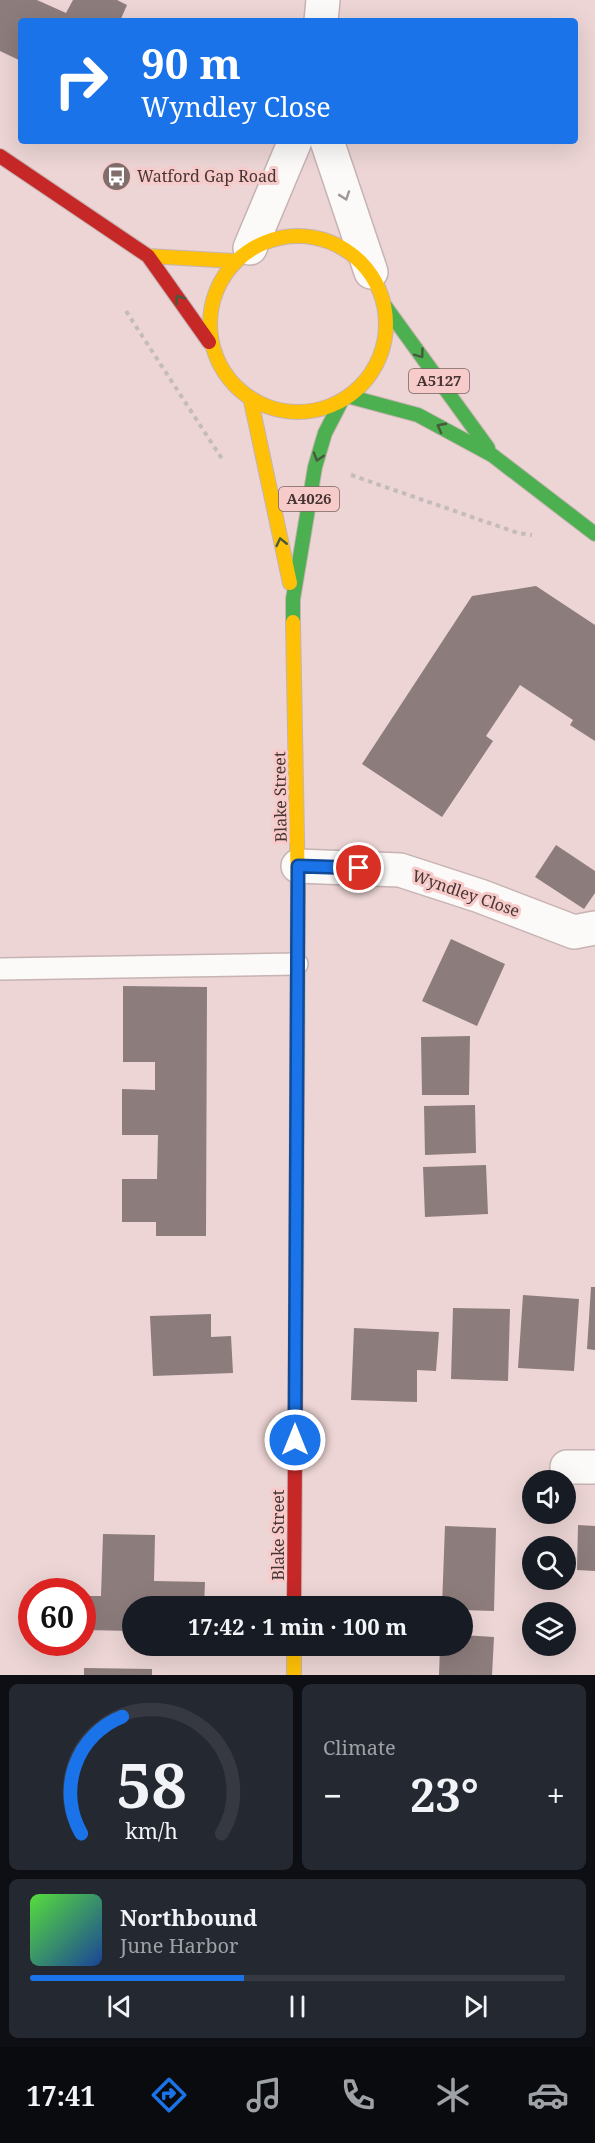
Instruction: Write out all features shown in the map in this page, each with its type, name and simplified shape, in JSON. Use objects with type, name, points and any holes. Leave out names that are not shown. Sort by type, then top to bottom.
[{"type":"main road","points":[[0,156],[148,256],[209,342],[224,376],[251,401],[298,414],[346,400],[371,375],[385,342],[385,306],[371,272],[337,243],[292,234],[242,255],[148,256]]},
{"type":"main road","points":[[209,342],[211,298],[242,255]]},
{"type":"main road","name":"A5127","points":[[385,306],[492,455]]},
{"type":"main road","name":"A5127","points":[[346,400],[418,415],[492,455],[595,534]]},
{"type":"main road","name":"Blake Street","points":[[294,1596],[298,866],[294,599],[315,467],[325,434],[346,400]]},
{"type":"main road","name":"Blake Street","points":[[251,401],[294,599]]},
{"type":"main road","points":[[294,1656],[294,1675]]},
{"type":"street","points":[[321,18],[323,0]]},
{"type":"street","points":[[242,255],[294,144]]},
{"type":"street","points":[[328,144],[371,272]]},
{"type":"street","name":"Wyndley Close","points":[[298,866],[400,870],[480,896],[574,932],[595,928]]},
{"type":"lane","points":[[0,969],[297,963]]},
{"type":"path","points":[[126,311],[226,465]]},
{"type":"path","points":[[344,473],[518,532],[539,536]]},
{"type":"building","points":[[0,0],[37,0],[66,13],[73,0],[117,0],[127,5],[121,18],[18,18],[18,60],[0,51]]},
{"type":"building","points":[[536,586],[595,625],[595,741],[570,725],[573,720],[520,685],[486,736],[493,741],[442,817],[362,764],[472,596]]},
{"type":"building","points":[[556,845],[595,871],[595,893],[584,909],[535,877]]},
{"type":"building","points":[[451,939],[505,964],[477,1026],[422,1001]]},
{"type":"building","points":[[123,986],[207,987],[206,1236],[156,1236],[156,1222],[122,1222],[122,1179],[157,1179],[158,1135],[122,1135],[122,1089],[155,1090],[155,1062],[123,1062]]},
{"type":"building","points":[[470,1036],[469,1095],[422,1095],[421,1037]]},
{"type":"building","points":[[475,1105],[476,1153],[425,1155],[424,1106]]},
{"type":"building","points":[[486,1165],[488,1214],[425,1217],[423,1167]]},
{"type":"building","points":[[591,1287],[595,1287],[595,1350],[587,1349]]},
{"type":"building","points":[[523,1295],[579,1299],[574,1371],[518,1368]]},
{"type":"building","points":[[453,1308],[510,1309],[508,1381],[451,1379]]},
{"type":"building","points":[[211,1314],[211,1337],[231,1336],[233,1373],[153,1376],[150,1316]]},
{"type":"building","points":[[354,1328],[439,1332],[436,1371],[417,1370],[417,1402],[351,1400]]},
{"type":"building","points":[[578,1525],[595,1526],[595,1571],[577,1570]]},
{"type":"building","points":[[445,1526],[496,1528],[494,1611],[473,1610],[473,1596],[442,1596]]},
{"type":"building","points":[[103,1534],[155,1535],[154,1581],[205,1582],[204,1596],[122,1596],[122,1631],[96,1630],[96,1596],[101,1596]]},
{"type":"building","points":[[473,1636],[494,1637],[492,1675],[439,1675],[440,1656],[473,1656]]},
{"type":"building","points":[[84,1668],[152,1669],[152,1675],[84,1675]]},
{"type":"traffic: fast","points":[[385,306],[488,448]]},
{"type":"traffic: fast","points":[[351,397],[418,415],[492,455],[595,534]]},
{"type":"traffic: fast","points":[[293,622],[293,599],[315,467],[325,433],[340,404]]},
{"type":"traffic: fast","points":[[296,1300],[298,894]]},
{"type":"traffic: slow","points":[[298,236],[315,237],[332,242],[360,262],[380,290],[385,307],[386,324],[385,341],[380,358],[360,386],[332,406],[315,411],[298,412],[281,411],[264,406],[236,386],[216,358],[211,341],[210,324],[211,307],[216,290],[236,262],[264,242],[281,237],[298,236]]},
{"type":"traffic: slow","points":[[148,256],[234,261]]},
{"type":"traffic: slow","points":[[251,401],[290,583]]},
{"type":"traffic: slow","points":[[293,622],[298,894]]},
{"type":"traffic: slow","points":[[294,1656],[294,1675]]},
{"type":"traffic: jam","points":[[0,156],[148,256],[209,342]]},
{"type":"traffic: jam","points":[[294,1596],[296,1300]]},
{"type":"place","name":"Watford Gap Road","points":[[116,176]]},
{"type":"route","points":[[295,1440],[298,866],[359,868]]}]
